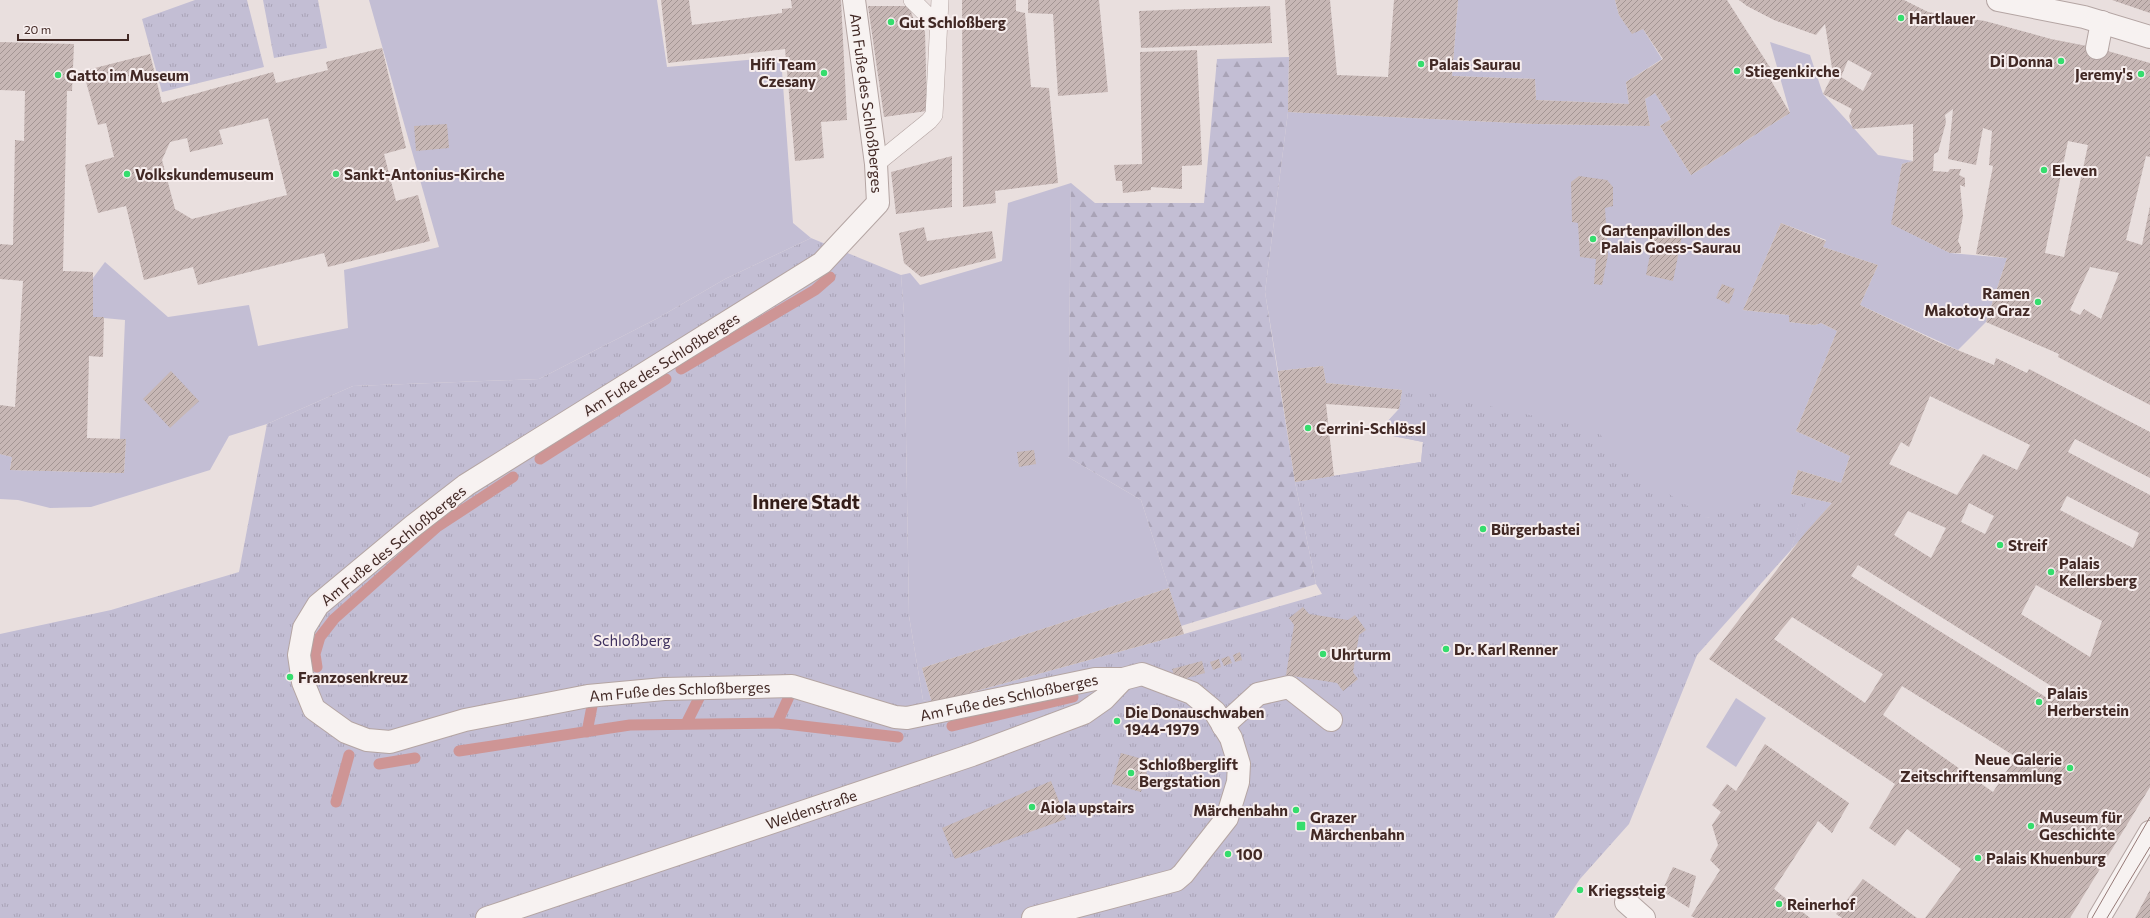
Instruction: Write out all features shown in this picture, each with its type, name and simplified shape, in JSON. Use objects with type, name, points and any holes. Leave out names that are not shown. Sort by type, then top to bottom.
[{"type":"street","name":"Am Fuße des Schloßberges","points":[[854,0],[876,164],[878,203],[822,263],[466,485],[413,526],[318,605],[304,628],[299,655],[303,682],[314,710],[346,732],[367,740],[390,742],[466,720],[588,696],[656,690],[792,686],[895,717],[908,718],[1095,679],[1123,679],[1142,674],[1192,693],[1215,712],[1231,738],[1239,764],[1238,782],[1227,818],[1179,877],[1033,918]]},
{"type":"street","points":[[1998,0],[2084,11],[2150,37]]},
{"type":"street","points":[[2084,11],[2097,48]]},
{"type":"street","name":"Weldenstraße","points":[[487,918],[972,755],[1084,713],[1104,699],[1123,679]]},
{"type":"street","points":[[1223,726],[1258,694],[1288,687],[1331,720]]},
{"type":"street","points":[[2099,918],[2150,832]]},
{"type":"street","points":[[1626,902],[1644,918]]},
{"type":"lane","points":[[912,0],[938,26]]},
{"type":"lane","points":[[876,164],[929,121],[934,115],[940,0]]},
{"type":"green space","points":[[195,0],[247,0],[264,67],[162,92],[142,19]]},
{"type":"green space","points":[[263,0],[318,0],[327,48],[274,58]]},
{"type":"green space","points":[[369,0],[657,0],[667,67],[781,57],[793,223],[811,238],[725,279],[658,318],[539,379],[353,386],[267,424],[229,436],[210,470],[91,507],[50,508],[18,500],[0,499],[0,454],[12,457],[10,470],[124,473],[126,439],[120,439],[125,320],[93,317],[93,278],[105,262],[168,317],[249,305],[258,346],[348,328],[344,270],[439,247]]},
{"type":"green space","points":[[1458,0],[1615,0],[1619,15],[1632,33],[1643,29],[1662,59],[1626,82],[1629,104],[1536,100],[1535,79],[1452,76]]},
{"type":"green space","points":[[1770,42],[1810,55],[1823,94],[1878,155],[1913,161],[1902,164],[1892,224],[1950,253],[2007,258],[1986,322],[1958,350],[1860,305],[1878,265],[1823,247],[1826,240],[1781,223],[1743,310],[1789,315],[1789,322],[1815,325],[1821,323],[1837,331],[1796,431],[1850,456],[1841,483],[1798,470],[1791,494],[1832,503],[1791,550],[1805,502],[1707,518],[1334,476],[1421,462],[1423,442],[1393,436],[1386,423],[1399,409],[1402,390],[1326,383],[1323,366],[1278,371],[1265,292],[1288,112],[1536,124],[1650,126],[1645,99],[1655,93],[1671,119],[1660,126],[1691,175],[1790,113]]},
{"type":"green space","points":[[1289,57],[1288,112],[1265,292],[1295,482],[1316,584],[1181,626],[1141,500],[1068,457],[1071,183],[1095,203],[1204,203],[1217,59]]},
{"type":"green space","points":[[1071,183],[1068,457],[1141,500],[1169,588],[922,668],[932,703],[923,700],[909,616],[904,314],[901,275],[910,273],[920,285],[1002,261],[1008,203]]},
{"type":"green space","name":"Schloßberg","points":[[811,238],[901,275],[904,314],[909,616],[923,700],[932,703],[1184,634],[1322,594],[1316,584],[1295,482],[1421,462],[1423,442],[1393,436],[1386,423],[1399,409],[1404,387],[1597,430],[1612,450],[1640,476],[1707,518],[1760,499],[1806,502],[1791,550],[1697,655],[1629,824],[1580,879],[1554,918],[0,918],[0,634],[111,610],[239,572],[267,424],[353,386],[539,379],[658,318],[725,279]]},
{"type":"green space","points":[[1736,698],[1766,718],[1736,767],[1706,747]]},
{"type":"building","points":[[661,0],[689,0],[692,25],[782,13],[782,9],[792,8],[791,0],[841,0],[847,120],[821,122],[824,158],[795,161],[785,49],[668,63]]},
{"type":"building","points":[[962,0],[1016,0],[1016,11],[1025,13],[1031,87],[1049,88],[1058,183],[995,191],[996,203],[963,207]]},
{"type":"building","points":[[1028,0],[1099,0],[1108,92],[1058,96],[1053,14],[1028,13]]},
{"type":"building","points":[[1285,0],[1330,0],[1337,75],[1388,77],[1394,0],[1458,0],[1452,76],[1535,79],[1536,100],[1629,104],[1626,82],[1663,59],[1643,29],[1632,34],[1619,15],[1615,0],[1727,0],[1771,69],[1766,72],[1790,113],[1691,175],[1660,126],[1671,119],[1655,93],[1645,99],[1650,126],[1536,124],[1288,112],[1289,57]]},
{"type":"building","points":[[1739,0],[1904,0],[1928,12],[1985,21],[2051,39],[2097,48],[2150,63],[2150,157],[2146,156],[2126,240],[2142,245],[2150,206],[2150,405],[2058,357],[2059,354],[1986,322],[2007,258],[1976,254],[1993,166],[1989,165],[1992,131],[1983,128],[1976,165],[1948,159],[1953,109],[1945,115],[1946,122],[1938,152],[1934,154],[1933,171],[1948,172],[1950,169],[1961,169],[1959,175],[1965,178],[1965,187],[1960,185],[1963,216],[1958,241],[1961,247],[1961,253],[1950,253],[1891,224],[1902,164],[1913,161],[1913,124],[1853,129],[1849,116],[1852,109],[1823,94],[1833,74],[1825,24],[1816,35],[1774,20],[1747,6]],"holes":[[[1848,60],[1872,73],[1863,91],[1841,77]],[[2068,141],[2088,145],[2064,257],[2045,253]],[[2090,267],[2119,273],[2101,319],[2084,309],[2080,315],[2070,310]]]},
{"type":"building","points":[[2112,0],[2150,0],[2150,13]]},
{"type":"building","points":[[868,6],[909,6],[915,23],[925,31],[927,111],[884,117]]},
{"type":"building","points":[[1270,6],[1272,43],[1141,48],[1139,11]]},
{"type":"building","points":[[0,42],[74,44],[72,91],[67,91],[63,271],[93,272],[93,317],[104,317],[103,357],[89,356],[87,438],[126,439],[124,473],[10,470],[12,457],[0,454],[0,405],[15,407],[23,281],[0,279],[0,244],[13,245],[15,140],[24,141],[25,91],[0,90]]},
{"type":"building","points":[[382,48],[406,148],[384,154],[396,201],[418,195],[430,241],[328,267],[324,253],[198,285],[193,267],[144,280],[126,206],[98,213],[85,165],[114,157],[106,123],[98,125],[83,71],[150,54],[162,103],[273,72],[276,83],[328,70],[326,62]],"holes":[[[268,118],[287,195],[192,219],[175,209],[162,160],[170,142],[187,138],[190,152],[223,144],[219,130]]]},
{"type":"building","points":[[1197,50],[1202,165],[1182,166],[1182,189],[1151,187],[1151,190],[1123,193],[1122,181],[1116,181],[1114,165],[1142,164],[1140,52]]},
{"type":"building","points":[[447,124],[449,148],[416,151],[414,126]]},
{"type":"building","points":[[952,156],[952,207],[896,214],[891,172]]},
{"type":"building","name":"Gartenpavillon des Palais Goess-Saurau","points":[[1579,176],[1607,180],[1613,187],[1613,206],[1605,208],[1608,255],[1602,285],[1594,284],[1596,259],[1580,257],[1578,223],[1572,222],[1571,182]]},
{"type":"building","points":[[1781,223],[1826,241],[1823,247],[1878,265],[1860,305],[1938,342],[1994,365],[1996,358],[2027,373],[2029,369],[2150,432],[2150,478],[2075,439],[2068,452],[2150,495],[2150,787],[2070,918],[1925,918],[1961,869],[1907,829],[1895,846],[1869,828],[1895,784],[1709,659],[1805,533],[1832,503],[1791,494],[1798,470],[1841,483],[1850,456],[1796,431],[1837,331],[1821,323],[1815,325],[1789,322],[1789,315],[1743,310]],"holes":[[[1930,396],[2030,445],[2017,470],[1983,454],[1957,495],[1889,464],[1901,442],[1909,447]],[[2067,496],[2139,533],[2133,548],[2060,510]],[[1969,503],[1994,516],[1985,534],[1961,522]],[[1908,511],[1946,528],[1931,558],[1894,535]],[[1858,565],[2059,691],[2052,701],[1851,576]],[[2036,585],[2102,621],[2090,657],[2021,614]],[[1792,617],[1883,674],[1865,703],[1774,639]],[[1902,686],[2016,757],[1993,792],[1883,715]]]},
{"type":"building","points":[[924,227],[927,241],[992,231],[996,258],[921,277],[904,263],[899,233]]},
{"type":"building","points":[[1655,230],[1682,236],[1673,281],[1646,275]]},
{"type":"building","points":[[1722,284],[1735,289],[1729,304],[1716,298]]},
{"type":"building","name":"Cerrini-Schlössl","points":[[1323,366],[1326,383],[1402,390],[1399,409],[1326,404],[1334,476],[1295,482],[1278,371]]},
{"type":"building","points":[[171,371],[199,401],[170,428],[143,399]]},
{"type":"building","points":[[1034,450],[1036,464],[1019,467],[1017,452]]},
{"type":"building","points":[[1169,588],[1184,634],[932,703],[922,668]]},
{"type":"building","name":"Uhrturm","points":[[1303,607],[1309,614],[1348,620],[1355,615],[1366,630],[1359,635],[1353,672],[1358,679],[1343,691],[1337,683],[1286,675],[1294,625],[1289,618]]},
{"type":"building","points":[[1240,652],[1242,660],[1235,662],[1233,655]]},
{"type":"building","points":[[1229,656],[1232,663],[1224,666],[1221,659]]},
{"type":"building","points":[[1219,659],[1221,667],[1213,670],[1210,662]]},
{"type":"building","points":[[1202,661],[1205,673],[1176,681],[1172,669]]},
{"type":"building","points":[[1765,744],[1849,803],[1832,833],[1818,821],[1774,889],[1810,918],[1695,918],[1691,916],[1720,870],[1710,860],[1718,845],[1712,825],[1721,812],[1712,805],[1727,784],[1736,791]]},
{"type":"building","name":"Schloßberglift Bergstation","points":[[1121,753],[1150,761],[1141,792],[1112,784]]},
{"type":"building","points":[[1051,781],[1066,819],[955,859],[942,828]]},
{"type":"building","points":[[1673,867],[1696,876],[1689,908],[1662,891]]},
{"type":"building","points":[[1863,879],[1917,918],[1842,918],[1836,914]]},
{"type":"building","points":[[2150,890],[2150,918],[2135,918]]},
{"type":"waterway","points":[[681,369],[815,290],[830,277]]},
{"type":"waterway","points":[[540,459],[666,379]]},
{"type":"waterway","points":[[317,667],[315,654],[320,637],[334,619],[437,527],[513,477]]},
{"type":"waterway","points":[[777,723],[792,690],[798,692]]},
{"type":"waterway","points":[[686,724],[701,694]]},
{"type":"waterway","points":[[952,726],[1073,697]]},
{"type":"waterway","points":[[587,732],[593,701]]},
{"type":"waterway","points":[[459,751],[630,725],[777,723],[898,737]]},
{"type":"waterway","points":[[336,802],[349,755]]},
{"type":"waterway","points":[[379,764],[415,758]]},
{"type":"tram line","points":[[2092,918],[2150,817]]},
{"type":"tram line","points":[[2107,918],[2150,847]]},
{"type":"place","name":"Hartlauer","points":[[1901,18]]},
{"type":"place","name":"Gut Schloßberg","points":[[891,22]]},
{"type":"place","name":"Di Donna","points":[[2061,61]]},
{"type":"place","name":"Palais Saurau","points":[[1421,64]]},
{"type":"place","name":"Stiegenkirche","points":[[1737,71]]},
{"type":"place","name":"Hifi Team Czesany","points":[[824,73]]},
{"type":"place","name":"Jeremy's","points":[[2141,74]]},
{"type":"place","name":"Gatto im Museum","points":[[58,75]]},
{"type":"place","name":"Eleven","points":[[2044,170]]},
{"type":"place","name":"Volkskundemuseum","points":[[127,174]]},
{"type":"place","name":"Sankt-Antonius-Kirche","points":[[336,174]]},
{"type":"place","name":"Gartenpavillon des Palais Goess-Saurau","points":[[1593,239]]},
{"type":"place","name":"Ramen Makotoya Graz","points":[[2038,302]]},
{"type":"place","name":"Cerrini-Schlössl","points":[[1308,428]]},
{"type":"place","name":"Bürgerbastei","points":[[1483,529]]},
{"type":"place","name":"Streif","points":[[2000,545]]},
{"type":"place","name":"Palais Kellersberg","points":[[2051,572]]},
{"type":"place","name":"Dr. Karl Renner","points":[[1446,649]]},
{"type":"place","name":"Uhrturm","points":[[1323,654]]},
{"type":"place","name":"Franzosenkreuz","points":[[290,677]]},
{"type":"place","name":"Palais Herberstein","points":[[2039,702]]},
{"type":"place","name":"Die Donauschwaben 1944-1979","points":[[1117,721]]},
{"type":"place","name":"Neue Galerie Zeitschriftensammlung","points":[[2070,768]]},
{"type":"place","name":"Schloßberglift Bergstation","points":[[1131,773]]},
{"type":"place","name":"Aiola upstairs","points":[[1032,807]]},
{"type":"place","name":"Märchenbahn","points":[[1296,810]]},
{"type":"place","name":"Grazer Märchenbahn","points":[[1301,826]]},
{"type":"place","name":"Museum für Geschichte","points":[[2031,826]]},
{"type":"place","name":"100","points":[[1228,854]]},
{"type":"place","name":"Palais Khuenburg","points":[[1978,858]]},
{"type":"place","name":"Kriegssteig","points":[[1580,890]]},
{"type":"place","name":"Reinerhof","points":[[1779,904]]},
{"type":"district","name":"Innere Stadt","points":[[806,501]]}]
